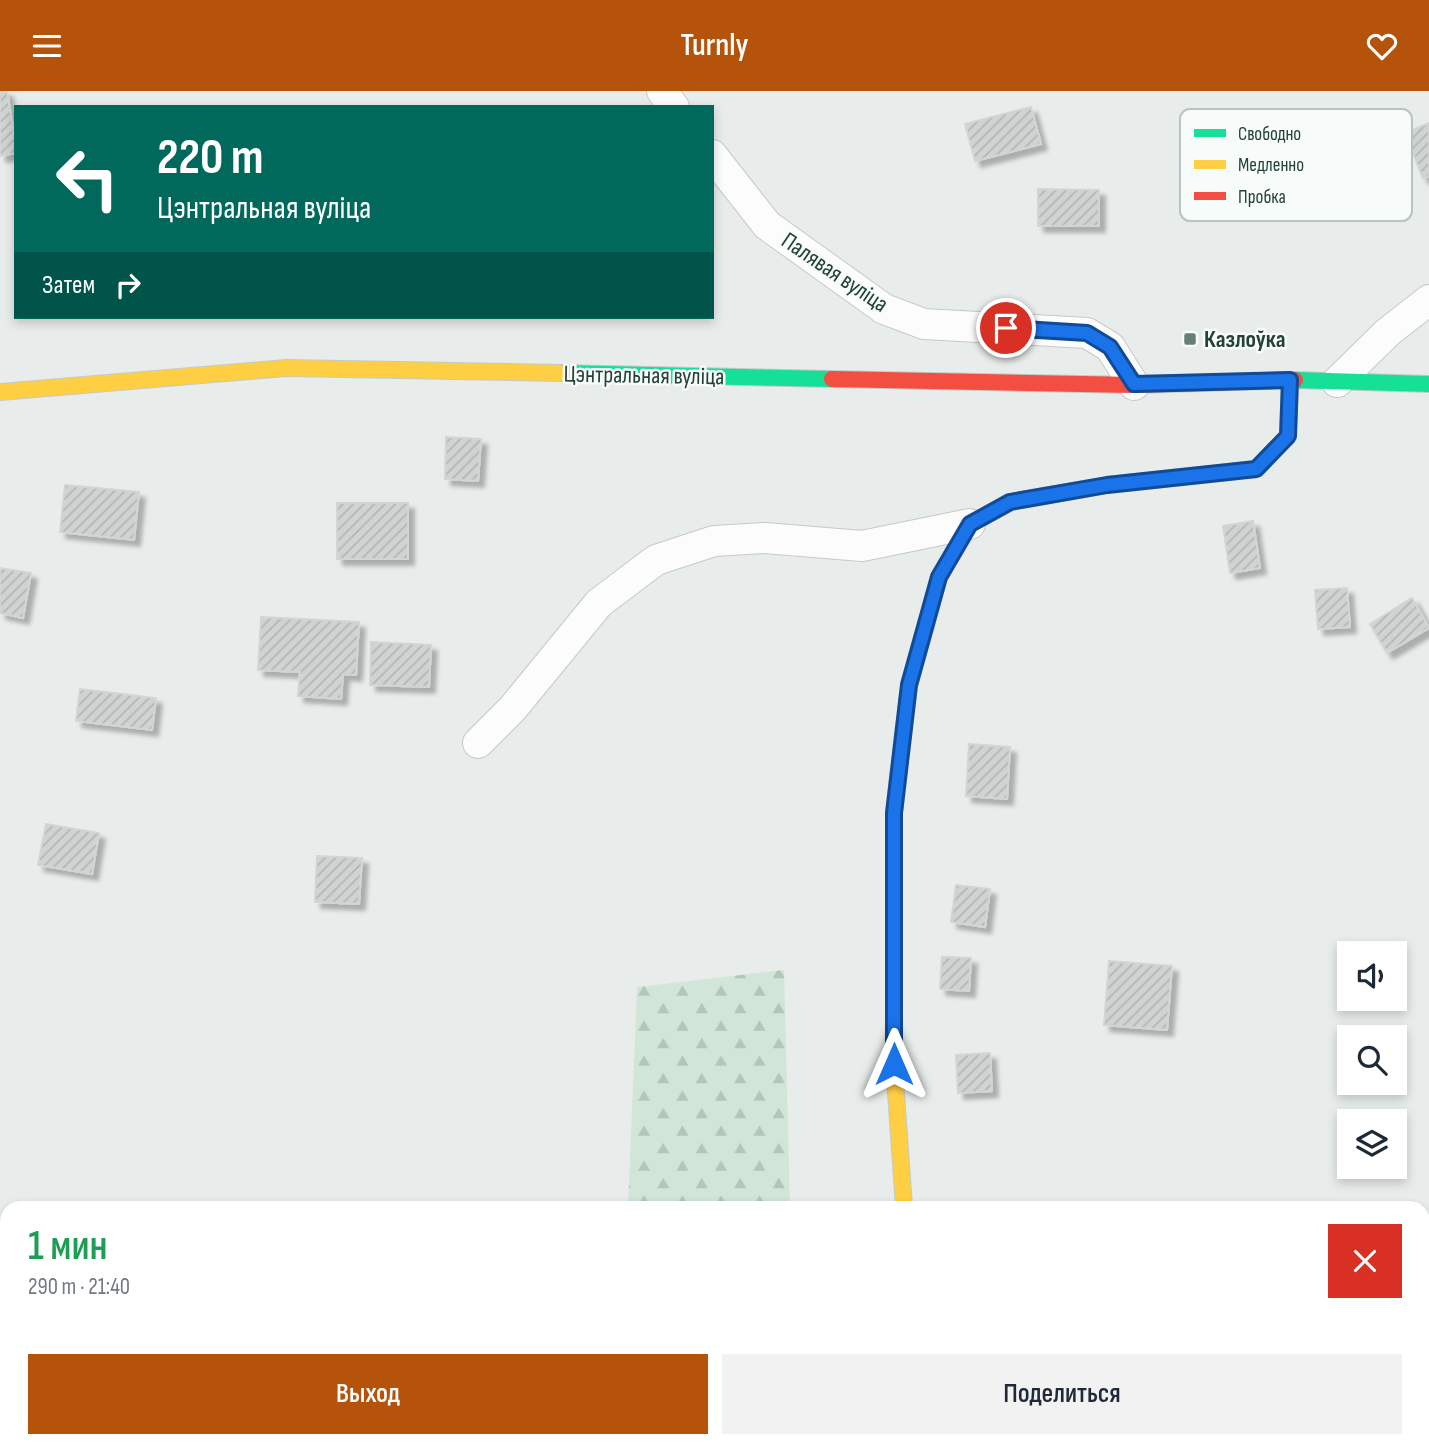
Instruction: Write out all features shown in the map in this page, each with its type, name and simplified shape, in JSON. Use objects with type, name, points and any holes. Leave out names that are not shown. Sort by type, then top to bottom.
[{"type":"main road","name":"Цэнтральная вуліца","points":[[0,392],[286,368],[1134,384],[1290,380],[1429,384]]},
{"type":"main road","points":[[904,1201],[894,1064],[894,813],[909,685],[939,577],[970,524],[1010,502],[1107,485],[1256,469],[1288,436],[1290,380]]},
{"type":"street","name":"Палявая вуліца","points":[[714,158],[767,225],[884,309],[924,324],[1087,333],[1110,347],[1134,384]]},
{"type":"street","points":[[1337,382],[1388,332],[1429,300]]},
{"type":"street","points":[[478,743],[513,708],[599,603],[656,560],[714,541],[765,538],[862,545],[970,524]]},
{"type":"green space","points":[[784,970],[790,1201],[628,1201],[637,987]]},
{"type":"building","points":[[0,91],[7,91],[14,134],[14,153],[0,156]]},
{"type":"building","points":[[1031,107],[1041,144],[975,161],[965,124]]},
{"type":"building","points":[[1429,123],[1429,176],[1423,178],[1412,150],[1412,130]]},
{"type":"building","points":[[1038,189],[1099,190],[1099,226],[1038,226]]},
{"type":"building","points":[[446,437],[481,439],[478,481],[445,479]]},
{"type":"building","points":[[65,485],[139,492],[134,540],[60,532]]},
{"type":"building","points":[[337,503],[408,503],[408,559],[337,559]]},
{"type":"building","points":[[1253,521],[1260,568],[1230,573],[1223,526]]},
{"type":"building","points":[[0,568],[31,573],[23,618],[0,613]]},
{"type":"building","points":[[1347,588],[1350,627],[1318,629],[1315,590]]},
{"type":"building","points":[[1412,598],[1429,628],[1387,653],[1370,624]]},
{"type":"building","points":[[261,617],[359,622],[356,675],[343,674],[341,699],[298,696],[300,672],[258,670]]},
{"type":"building","points":[[371,642],[431,645],[429,687],[370,685]]},
{"type":"building","points":[[80,689],[156,698],[152,730],[76,721]]},
{"type":"building","points":[[969,744],[1010,747],[1007,799],[966,796]]},
{"type":"building","points":[[46,824],[99,833],[92,874],[38,865]]},
{"type":"building","points":[[317,856],[362,858],[359,904],[315,902]]},
{"type":"building","points":[[956,885],[990,889],[985,927],[951,922]]},
{"type":"building","points":[[942,957],[971,958],[969,991],[940,989]]},
{"type":"building","points":[[1109,961],[1172,966],[1167,1030],[1104,1025]]},
{"type":"building","points":[[990,1053],[992,1091],[958,1093],[956,1055]]},
{"type":"traffic: fast","points":[[560,373],[832,379]]},
{"type":"traffic: fast","points":[[930,610],[939,577],[970,524],[1010,502],[1107,485],[1257,469],[1288,436],[1290,380]]},
{"type":"traffic: fast","points":[[1295,380],[1429,384]]},
{"type":"traffic: slow","points":[[0,392],[286,368],[560,373]]},
{"type":"traffic: slow","points":[[904,1201],[894,1064],[894,813],[909,685],[930,610]]},
{"type":"traffic: jam","points":[[832,379],[1134,385],[1295,380]]},
{"type":"place","name":"Казлоўка","points":[[1190,339]]},
{"type":"route","points":[[894,1064],[894,813],[909,685],[939,577],[970,524],[1010,502],[1107,485],[1256,469],[1288,436],[1290,380],[1134,384],[1110,347],[1087,333],[1006,328]]}]
